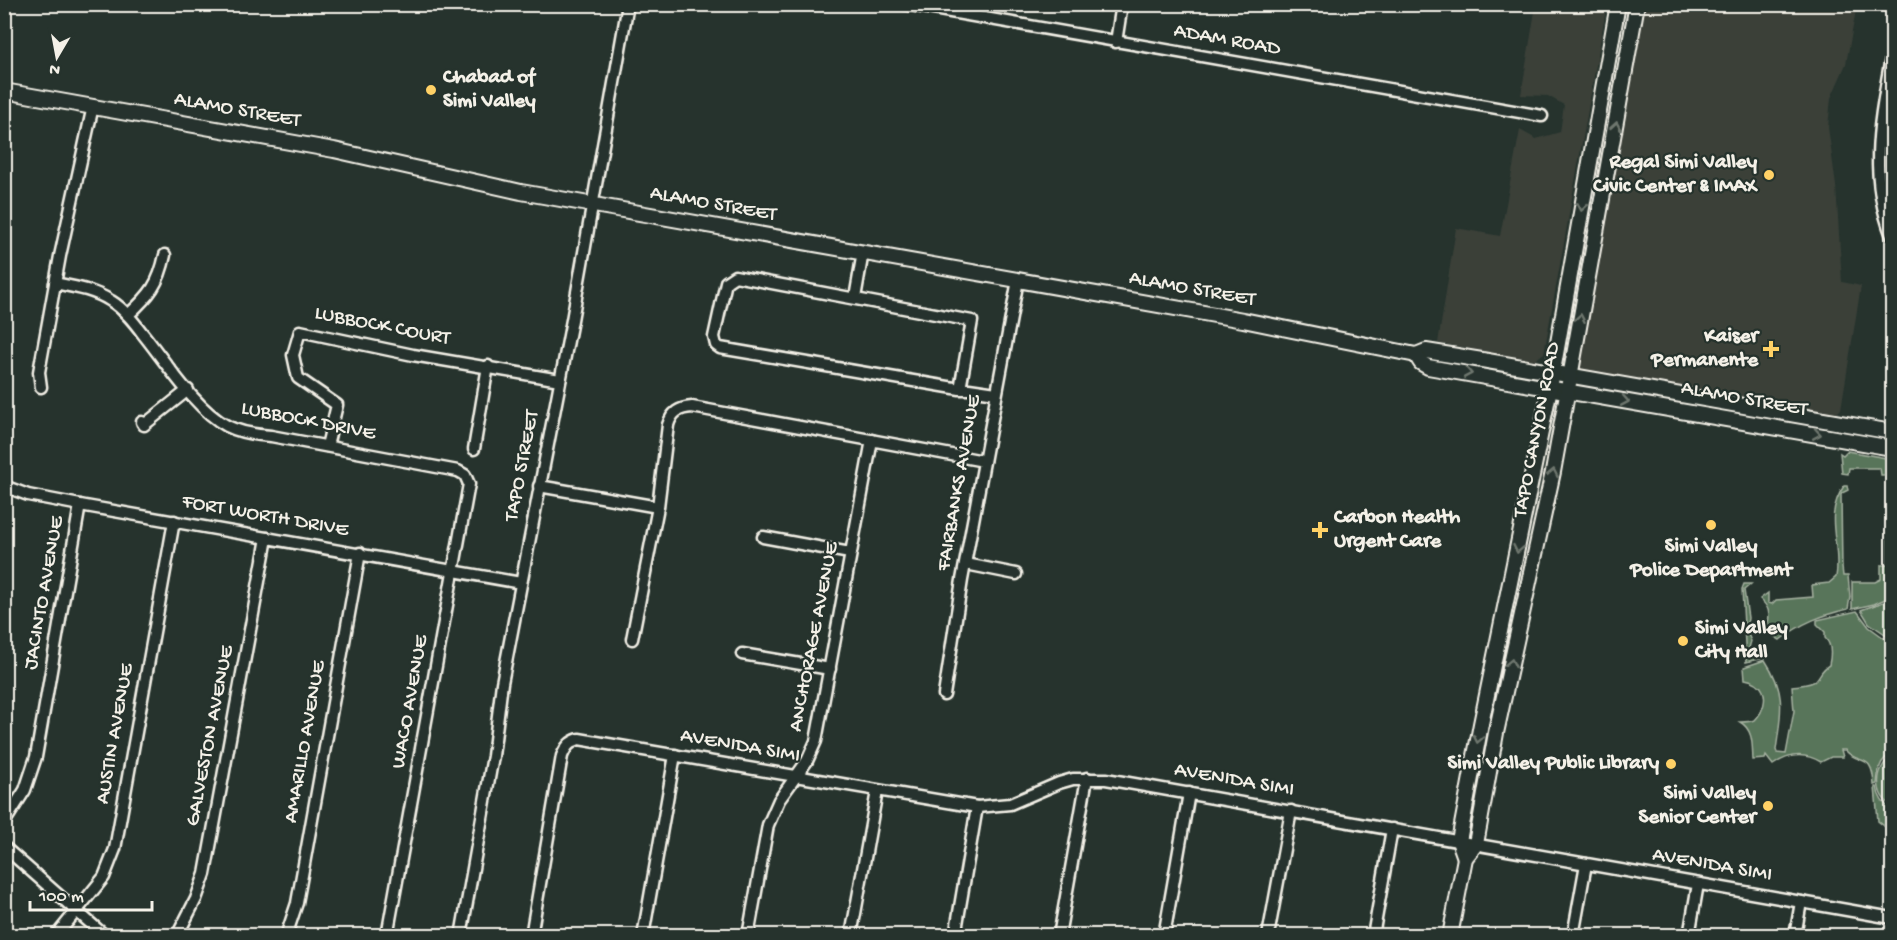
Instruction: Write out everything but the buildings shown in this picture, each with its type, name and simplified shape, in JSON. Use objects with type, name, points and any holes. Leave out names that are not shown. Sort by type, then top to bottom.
[{"type":"main road","name":"TAPO CANYON ROAD","points":[[1459,841],[1550,388],[1618,4]]},
{"type":"main road","name":"TAPO CANYON ROAD","points":[[1450,936],[1465,858],[1476,844],[1496,733],[1553,472],[1637,4]]},
{"type":"main road","name":"ALAMO STREET","points":[[4,91],[317,147],[521,192],[1243,320],[1416,355],[1426,351],[1893,432]]},
{"type":"main road","name":"ALAMO STREET","points":[[1416,355],[1421,363],[1428,367],[1893,448]]},
{"type":"main road","points":[[1459,841],[1465,858]]},
{"type":"street","name":"TAPO STREET","points":[[461,936],[493,756],[502,683],[628,4]]},
{"type":"street","name":"ADAM ROAD","points":[[905,4],[1542,116]]},
{"type":"street","points":[[1116,42],[1122,4]]},
{"type":"street","points":[[1893,52],[1890,80],[1877,142],[1883,205],[1893,236]]},
{"type":"street","points":[[41,387],[39,372],[55,283],[93,106]]},
{"type":"street","points":[[1880,186],[1893,185]]},
{"type":"street","points":[[855,298],[863,252]]},
{"type":"street","points":[[128,315],[155,287],[165,255]]},
{"type":"street","points":[[960,389],[972,321],[735,276],[726,282],[714,337],[716,345],[720,348],[960,389],[996,393]]},
{"type":"street","name":"FAIRBANKS AVENUE","points":[[944,695],[996,393],[1018,280]]},
{"type":"street","name":"LUBBOCK DRIVE","points":[[55,283],[97,293],[113,302],[128,315],[188,390],[213,417],[242,432],[458,471],[465,476]]},
{"type":"street","name":"LUBBOCK COURT","points":[[327,446],[337,405],[298,378],[292,355],[300,331],[413,355],[560,380]]},
{"type":"street","points":[[474,449],[488,366]]},
{"type":"street","points":[[142,422],[144,424],[188,390]]},
{"type":"street","points":[[632,639],[658,507],[668,425],[676,411],[684,407],[692,407],[984,461]]},
{"type":"street","name":"ANCHORAGE AVENUE","points":[[748,936],[768,825],[779,800],[807,761],[816,741],[872,440]]},
{"type":"street","name":"WACO AVENUE","points":[[387,936],[469,484],[465,476]]},
{"type":"street","name":"FORT WORTH DRIVE","points":[[4,486],[28,495],[80,505],[521,583]]},
{"type":"street","points":[[539,486],[658,507]]},
{"type":"street","name":"JACINTO AVENUE","points":[[4,823],[25,790],[36,757],[80,505]]},
{"type":"street","name":"AUSTIN AVENUE","points":[[56,936],[104,877],[115,849],[174,521]]},
{"type":"street","points":[[763,537],[850,553]]},
{"type":"street","name":"GALVESTON AVENUE","points":[[177,936],[196,899],[205,874],[267,538]]},
{"type":"street","name":"AMARILLO AVENUE","points":[[285,936],[301,884],[360,554]]},
{"type":"street","points":[[966,564],[1016,574]]},
{"type":"street","points":[[742,654],[830,669]]},
{"type":"street","name":"AVENIDA SIMI","points":[[531,936],[562,756],[565,748],[579,739],[978,807],[1010,804],[1059,783],[1087,778],[1106,779],[1893,918]]},
{"type":"street","points":[[643,936],[675,755]]},
{"type":"street","points":[[1059,936],[1087,778]]},
{"type":"street","points":[[851,936],[877,790]]},
{"type":"street","points":[[1164,936],[1189,794]]},
{"type":"street","points":[[955,936],[978,807]]},
{"type":"street","points":[[1269,936],[1291,811]]},
{"type":"street","points":[[1373,936],[1392,829]]},
{"type":"street","points":[[4,847],[105,936]]},
{"type":"street","points":[[1574,936],[1586,864]]},
{"type":"street","points":[[1689,936],[1698,884]]},
{"type":"street","points":[[1795,936],[1801,902]]},
{"type":"shaded area","points":[[1536,5],[1607,5],[1544,353],[1535,360],[1438,343],[1456,228],[1500,236],[1520,130],[1536,139],[1560,132],[1564,105],[1548,96],[1521,95]]},
{"type":"shaded area","points":[[1640,5],[1857,5],[1846,64],[1831,98],[1828,127],[1836,186],[1842,282],[1861,286],[1841,409],[1835,415],[1574,373]]},
{"type":"green space","points":[[1847,451],[1886,458],[1892,469],[1892,596],[1874,604],[1852,609],[1852,582],[1875,582],[1881,579],[1881,565],[1889,565],[1888,479],[1887,475],[1881,475],[1880,468],[1849,468],[1848,474],[1842,473],[1840,453],[1843,455]]},
{"type":"green space","points":[[1844,486],[1847,486],[1848,490],[1841,495],[1842,567],[1843,576],[1848,576],[1850,597],[1848,609],[1812,620],[1780,640],[1775,637],[1768,625],[1768,610],[1760,599],[1768,593],[1768,603],[1772,604],[1776,600],[1813,597],[1812,585],[1829,583],[1836,577],[1837,553],[1833,520],[1834,509]]},
{"type":"green space","points":[[1744,584],[1751,584],[1744,590],[1748,618],[1746,630],[1751,641],[1749,648],[1753,653],[1760,651],[1763,658],[1746,662],[1742,589]]},
{"type":"green space","points":[[1892,599],[1892,643],[1885,634],[1869,623],[1861,610]]},
{"type":"green space","points":[[1857,611],[1869,627],[1892,647],[1892,743],[1889,745],[1892,754],[1882,763],[1877,784],[1874,785],[1873,774],[1868,763],[1850,755],[1845,750],[1841,750],[1843,757],[1831,757],[1821,762],[1802,756],[1784,758],[1773,765],[1766,756],[1765,759],[1753,760],[1750,734],[1745,725],[1740,722],[1756,719],[1763,706],[1764,695],[1760,686],[1745,679],[1744,667],[1765,660],[1772,672],[1777,683],[1781,704],[1776,750],[1777,753],[1786,754],[1794,711],[1792,686],[1814,682],[1829,665],[1830,647],[1825,638],[1825,632],[1817,624],[1817,620]]},
{"type":"green space","points":[[1892,757],[1892,805],[1882,796],[1878,782],[1882,768]]},
{"type":"green space","points":[[1875,787],[1884,803],[1892,809],[1892,820],[1888,829],[1878,821]]},
{"type":"place","name":"Chabad of Simi Valley","points":[[431,90]]},
{"type":"place","name":"Regal Simi Valley Civic Center & IMAX","points":[[1769,175]]},
{"type":"place","name":"Kaiser Permanente","points":[[1771,349]]},
{"type":"place","name":"Simi Valley Police Department","points":[[1711,525]]},
{"type":"place","name":"Carbon Health Urgent Care","points":[[1320,530]]},
{"type":"place","name":"Simi Valley City Hall","points":[[1683,641]]},
{"type":"place","name":"Simi Valley Public Library","points":[[1671,764]]},
{"type":"place","name":"Simi Valley Senior Center","points":[[1768,806]]}]
